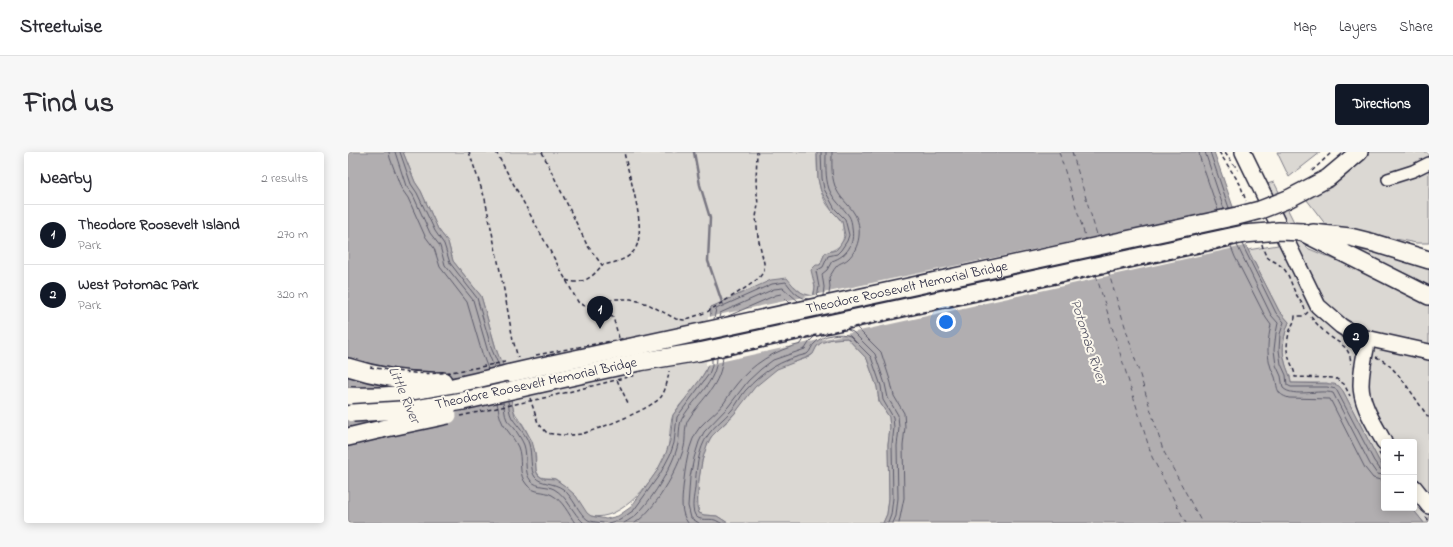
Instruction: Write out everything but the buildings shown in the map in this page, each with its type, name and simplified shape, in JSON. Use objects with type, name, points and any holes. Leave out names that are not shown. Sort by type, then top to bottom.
[{"type":"highway","points":[[1293,196],[1341,152]]},
{"type":"highway","name":"Theodore Roosevelt Memorial Bridge","points":[[348,367],[381,376],[424,381],[474,378],[515,368],[1237,216],[1260,210],[1293,196],[1328,178],[1359,152]]},
{"type":"highway","name":"Theodore Roosevelt Memorial Bridge","points":[[348,437],[558,390],[641,369],[1244,234],[1279,231],[1302,232],[1344,236],[1374,243]]},
{"type":"highway","points":[[1302,232],[1429,296]]},
{"type":"highway","points":[[1374,243],[1429,248]]},
{"type":"highway","points":[[1374,243],[1429,260]]},
{"type":"highway","name":"Theodore Roosevelt Memorial Bridge","points":[[350,413],[400,411],[439,405],[639,362],[703,355]]},
{"type":"highway","name":"Theodore Roosevelt Memorial Bridge","points":[[348,396],[381,396],[437,390],[515,368]]},
{"type":"main road","points":[[1243,152],[1318,306],[1336,322],[1352,333],[1368,339],[1429,352]]},
{"type":"main road","points":[[1255,152],[1336,322]]},
{"type":"main road","points":[[1368,339],[1362,372],[1362,392],[1369,414],[1382,439]]},
{"type":"main road","points":[[1417,491],[1429,506]]},
{"type":"lane","points":[[1388,179],[1413,171],[1429,163]]},
{"type":"path","points":[[470,152],[485,199],[504,290],[513,340],[515,368]]},
{"type":"path","points":[[496,152],[578,302],[585,306],[615,298],[631,298],[648,304],[680,320],[691,318],[707,312],[754,282],[764,271],[756,217],[758,205],[756,182],[757,152]]},
{"type":"path","points":[[542,152],[587,245],[602,264]]},
{"type":"path","points":[[602,264],[614,263],[625,258],[634,251],[640,231],[638,205],[624,152]]},
{"type":"path","points":[[1219,152],[1240,184],[1247,203]]},
{"type":"path","points":[[1312,171],[1332,152]]},
{"type":"path","points":[[703,355],[1240,244]]},
{"type":"path","points":[[1261,244],[1264,254],[1270,260],[1282,267],[1287,273],[1296,293],[1318,326],[1348,350]]},
{"type":"path","points":[[566,280],[572,282],[586,281],[595,274],[602,264]]},
{"type":"path","points":[[1308,312],[1304,316],[1295,316],[1288,335],[1287,349],[1295,377],[1335,378],[1344,384],[1351,398]]},
{"type":"path","points":[[603,314],[612,317],[620,340]]},
{"type":"path","points":[[1374,356],[1386,362],[1429,418]]},
{"type":"path","points":[[528,393],[538,423],[547,433],[568,435],[582,434],[634,414],[661,397],[668,381],[670,366]]},
{"type":"path","points":[[456,417],[548,397],[638,374]]},
{"type":"path","points":[[617,380],[619,387],[628,403]]},
{"type":"shaded area","points":[[403,152],[817,152],[817,171],[820,189],[827,204],[842,223],[844,234],[842,242],[837,248],[825,253],[820,265],[813,296],[804,295],[794,286],[711,307],[708,365],[692,391],[673,415],[668,449],[661,464],[646,486],[625,506],[614,513],[602,516],[590,516],[585,512],[574,494],[562,484],[555,479],[544,478],[537,472],[536,456],[532,442],[526,429],[514,411],[481,296],[453,261],[448,242],[438,229],[421,191],[415,182]]},
{"type":"shaded area","points":[[1277,152],[1321,152],[1289,177]]},
{"type":"shaded area","points":[[1369,152],[1429,152],[1429,243],[1416,243],[1326,225],[1307,200]]},
{"type":"shaded area","points":[[1274,182],[1307,248],[1409,291],[1429,301],[1429,523],[1424,523],[1414,511],[1417,511],[1417,439],[1381,439],[1381,464],[1343,391],[1327,383],[1291,383],[1283,352],[1284,337],[1289,322],[1279,311],[1248,250],[1278,245],[1253,188]]},
{"type":"shaded area","points":[[1343,250],[1370,251],[1429,267],[1429,293]]},
{"type":"shaded area","points":[[847,338],[867,359],[877,387],[879,401],[889,417],[889,498],[887,514],[883,523],[728,523],[717,516],[699,513],[698,485],[700,473],[705,451],[712,436],[733,415],[760,381],[771,373],[783,366],[811,356],[818,345],[824,341]]},
{"type":"water","points":[[348,152],[403,152],[415,182],[421,191],[438,229],[448,242],[453,261],[481,296],[496,349],[502,361],[515,416],[522,424],[532,441],[535,453],[536,471],[538,475],[542,478],[555,479],[576,496],[587,513],[591,516],[606,519],[618,516],[631,507],[657,471],[666,453],[670,441],[673,415],[699,381],[708,365],[711,307],[771,280],[787,278],[798,290],[805,294],[814,296],[815,287],[811,270],[816,265],[820,265],[825,253],[838,248],[845,235],[842,221],[832,211],[821,191],[818,179],[817,152],[1214,152],[1248,250],[1279,311],[1289,322],[1284,337],[1283,352],[1291,383],[1334,384],[1339,386],[1381,464],[1381,511],[1414,511],[1424,523],[883,523],[887,514],[889,498],[889,417],[879,401],[877,387],[867,359],[847,338],[832,339],[821,343],[817,346],[813,354],[808,357],[777,369],[755,387],[735,413],[711,437],[702,461],[697,506],[699,513],[717,516],[728,523],[348,523]]},
{"type":"pier","points":[[1234,208],[1248,245],[706,365],[708,317]]},
{"type":"waterway","points":[[694,152],[700,185],[710,218],[708,261],[723,305]]},
{"type":"ferry route","points":[[1059,152],[1086,239]]},
{"type":"ferry route","points":[[1072,152],[1098,238]]},
{"type":"ferry route","points":[[1108,271],[1163,450],[1202,523]]},
{"type":"ferry route","points":[[1096,275],[1152,457],[1186,523]]},
{"type":"place","name":"Theodore Roosevelt Island","points":[[600,329]]},
{"type":"place","name":"West Potomac Park","points":[[1356,356]]},
{"type":"water label","name":"Potomac River","points":[[1088,341]]},
{"type":"water label","name":"Little River","points":[[404,395]]}]
